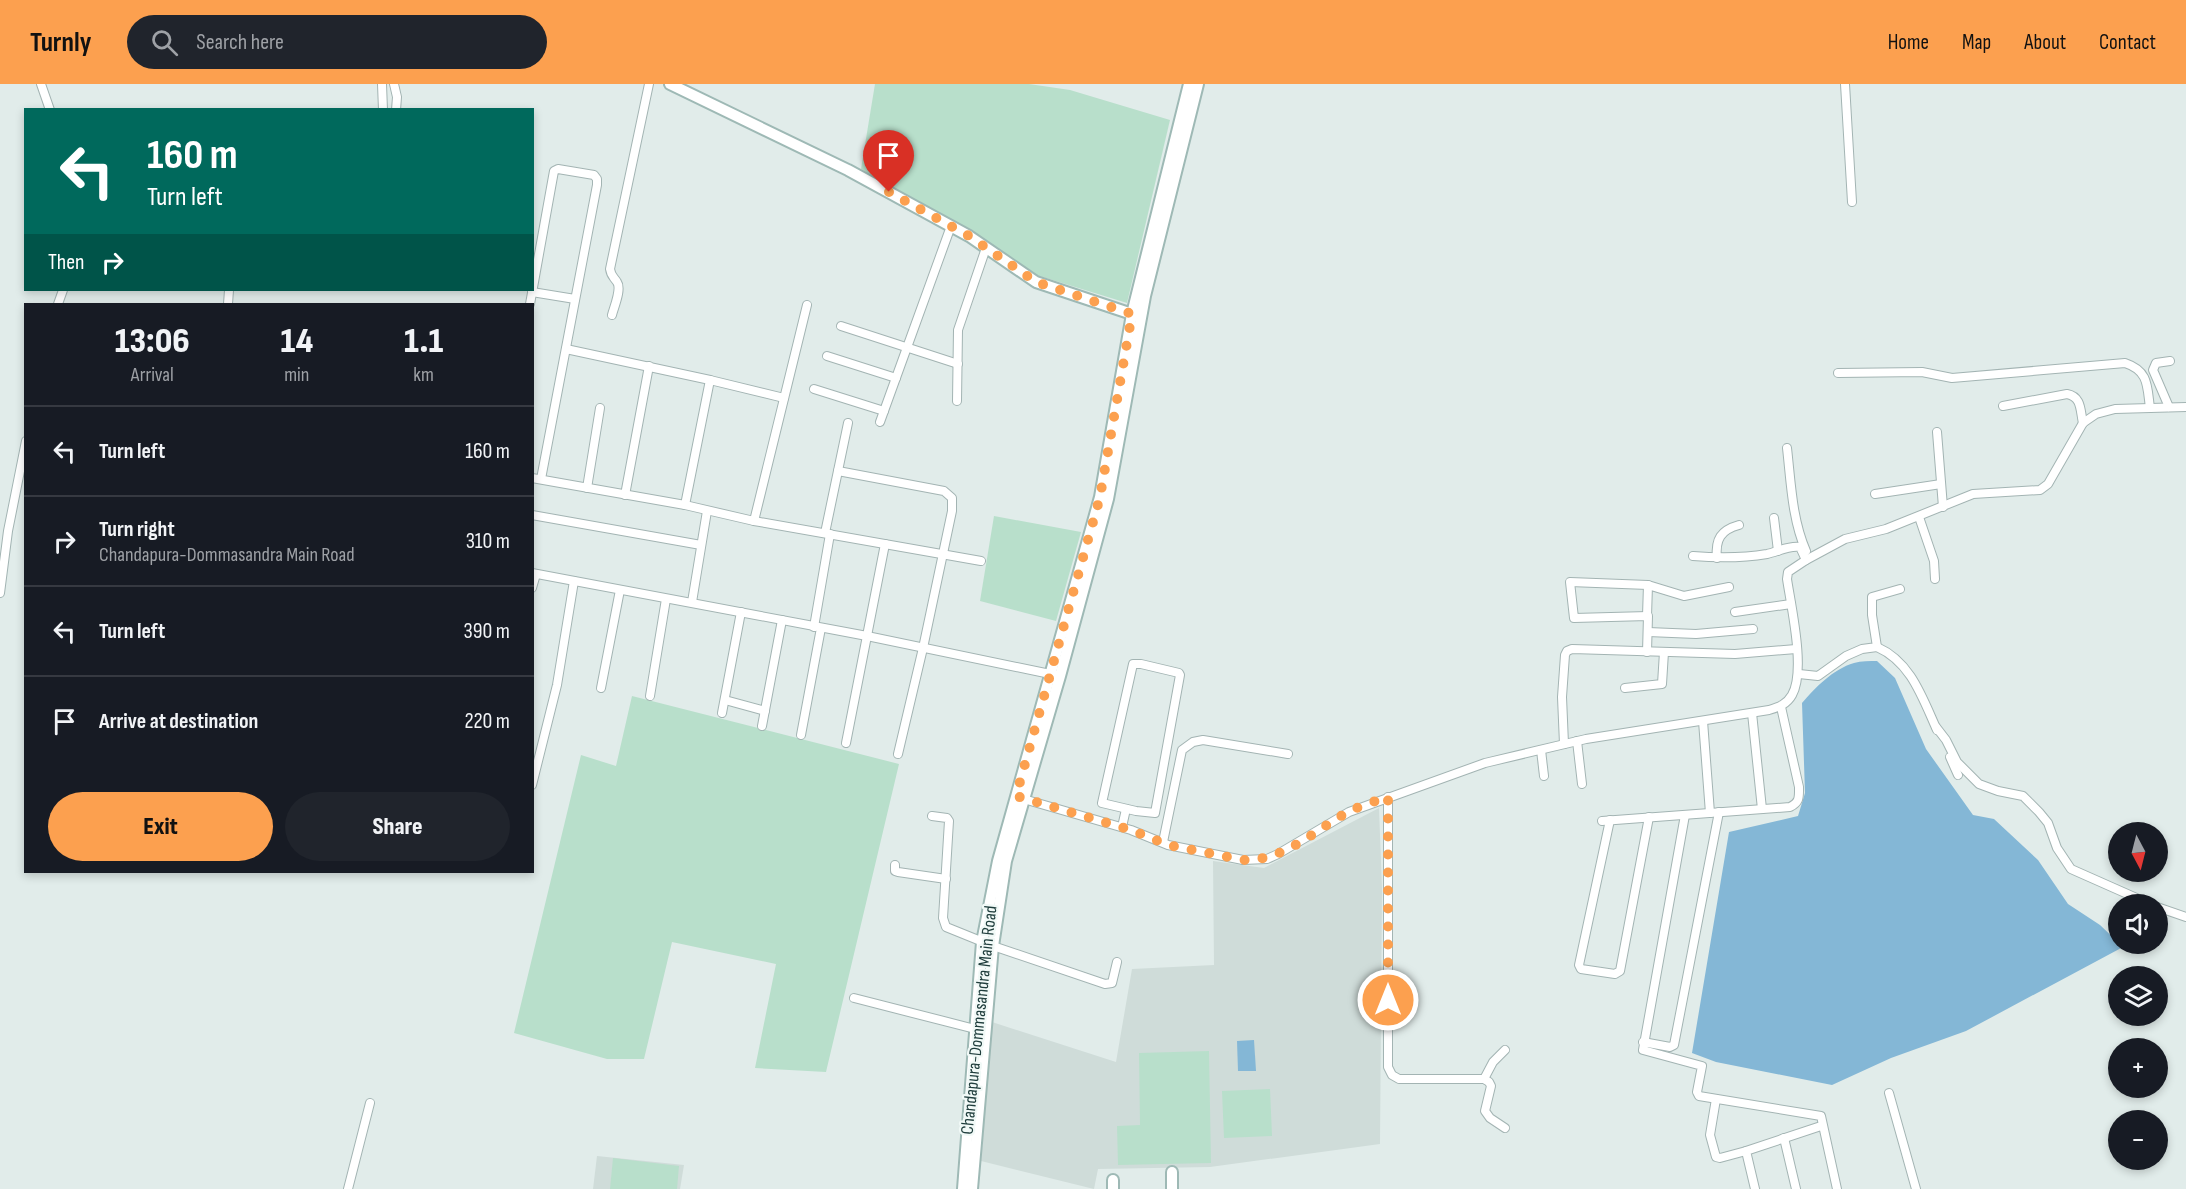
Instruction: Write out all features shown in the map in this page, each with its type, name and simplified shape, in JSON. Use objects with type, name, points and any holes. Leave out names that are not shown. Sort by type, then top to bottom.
[{"type":"main road","points":[[670,84],[765,132],[848,170],[951,226],[1036,282],[1137,316]]},
{"type":"main road","name":"Chandapura-Dommasandra Main Road","points":[[963,1189],[975,1029],[988,944],[1021,798],[1108,499],[1137,316],[1189,84]]},
{"type":"main road","name":"Chandapura-Dommasandra Main Road","points":[[1137,316],[1198,84]]},
{"type":"main road","name":"Chandapura-Dommasandra Main Road","points":[[972,1189],[988,944]]},
{"type":"main road","points":[[1172,1172],[1172,1189]]},
{"type":"street","points":[[41,84],[49,108]]},
{"type":"street","points":[[382,84],[382,108]]},
{"type":"street","points":[[394,84],[397,97],[396,108]]},
{"type":"street","points":[[612,315],[619,288],[610,269],[650,84]]},
{"type":"street","points":[[1845,84],[1852,202]]},
{"type":"street","points":[[534,281],[554,171],[558,169],[594,175],[597,179],[542,479]]},
{"type":"street","points":[[880,422],[951,226]]},
{"type":"street","points":[[957,401],[958,330],[986,248]]},
{"type":"street","points":[[530,303],[532,292],[575,298]]},
{"type":"street","points":[[754,521],[807,305]]},
{"type":"street","points":[[841,326],[958,364]]},
{"type":"street","points":[[566,349],[784,398]]},
{"type":"street","points":[[827,356],[896,378]]},
{"type":"street","points":[[2169,407],[2153,370],[2156,363],[2170,361]]},
{"type":"street","points":[[1838,373],[1922,372],[1952,378],[2125,363],[2136,366],[2145,378],[2150,408]]},
{"type":"street","points":[[625,495],[649,366]]},
{"type":"street","points":[[685,505],[710,380]]},
{"type":"street","points":[[814,389],[884,411]]},
{"type":"street","points":[[2003,406],[2067,394],[2078,399],[2083,423]]},
{"type":"street","points":[[1021,798],[1163,842],[1243,860],[1267,859],[1294,846],[1349,812],[1485,763],[1577,741],[1781,707],[1793,694],[1799,674],[1788,572],[1845,538],[1919,517],[1979,493],[2040,490],[2048,484],[2083,423],[2096,414],[2115,409],[2186,407]]},
{"type":"street","points":[[587,488],[600,408]]},
{"type":"street","points":[[801,735],[817,627],[827,533],[848,423]]},
{"type":"street","points":[[1937,432],[1943,507]]},
{"type":"street","points":[[1787,448],[1794,513],[1798,534],[1808,559]]},
{"type":"street","points":[[0,593],[8,531],[24,451]]},
{"type":"street","points":[[838,471],[944,491],[952,498],[952,510],[943,554],[898,754]]},
{"type":"street","points":[[534,478],[685,505],[754,521],[981,561]]},
{"type":"street","points":[[1875,495],[1941,484]]},
{"type":"street","points":[[692,602],[706,511]]},
{"type":"street","points":[[534,514],[701,545]]},
{"type":"street","points":[[1919,517],[1934,561],[1935,579]]},
{"type":"street","points":[[1774,518],[1778,551]]},
{"type":"street","points":[[1717,558],[1715,545],[1719,536],[1739,525]]},
{"type":"street","points":[[846,743],[885,544]]},
{"type":"street","points":[[1694,556],[1717,558],[1768,554],[1797,546],[1808,559]]},
{"type":"street","points":[[534,573],[867,636],[1055,675]]},
{"type":"street","points":[[534,777],[557,685],[574,581]]},
{"type":"street","points":[[1647,616],[1574,618],[1570,582],[1648,585],[1684,596],[1729,587]]},
{"type":"street","points":[[1647,652],[1648,585]]},
{"type":"street","points":[[1877,647],[1872,597],[1900,589]]},
{"type":"street","points":[[602,688],[620,590]]},
{"type":"street","points":[[650,696],[666,599]]},
{"type":"street","points":[[1736,612],[1791,604]]},
{"type":"street","points":[[723,713],[741,612]]},
{"type":"street","points":[[762,726],[782,620]]},
{"type":"street","points":[[1648,632],[1696,633],[1753,629]]},
{"type":"street","points":[[1799,674],[1818,676],[1846,656],[1862,649],[1877,647],[1892,654],[1914,680],[1958,775]]},
{"type":"street","points":[[1564,744],[1562,697],[1564,655],[1567,651],[1572,649],[1735,654],[1796,649]]},
{"type":"street","points":[[1625,688],[1662,684],[1664,652]]},
{"type":"street","points":[[1141,664],[1179,673],[1180,681],[1155,813],[1126,808],[1102,802],[1102,798],[1132,666],[1141,664]]},
{"type":"street","points":[[725,700],[765,711]]},
{"type":"street","points":[[1649,818],[1620,971],[1615,974],[1581,969],[1579,965],[1606,821],[1790,807],[1796,804],[1799,800],[1799,787],[1781,707]]},
{"type":"street","points":[[1752,713],[1762,809]]},
{"type":"street","points":[[1643,1042],[1670,1047],[1674,1045],[1715,813],[1703,721]]},
{"type":"street","points":[[1936,727],[1946,740],[1957,762],[1979,784],[2023,796],[2039,812],[2048,823],[2057,848],[2071,869],[2127,894]]},
{"type":"street","points":[[1163,842],[1175,777],[1182,750],[1186,746],[1203,740],[1288,754]]},
{"type":"street","points":[[1577,741],[1582,784]]},
{"type":"street","points":[[1541,750],[1544,776]]},
{"type":"street","points":[[1388,797],[1388,1067],[1392,1075],[1399,1079],[1484,1079],[1490,1082],[1485,1111],[1490,1118],[1505,1128]]},
{"type":"street","points":[[1122,828],[1126,808]]},
{"type":"street","points":[[1685,815],[1643,1042],[1644,1051],[1702,1066],[1697,1092],[1699,1096],[1821,1116],[1821,1126],[1837,1189]]},
{"type":"street","points":[[932,816],[947,818],[949,821],[943,918],[946,927],[988,944],[1109,985],[1112,984],[1117,962]]},
{"type":"street","points":[[895,866],[895,871],[898,872],[946,879]]},
{"type":"street","points":[[2168,911],[2186,917]]},
{"type":"street","points":[[854,998],[975,1029]]},
{"type":"street","points":[[1484,1079],[1493,1062],[1505,1050]]},
{"type":"street","points":[[1889,1093],[1916,1189]]},
{"type":"street","points":[[1716,1099],[1710,1135],[1716,1157],[1746,1151],[1821,1126]]},
{"type":"street","points":[[348,1189],[370,1103]]},
{"type":"street","points":[[1784,1138],[1796,1189]]},
{"type":"street","points":[[1746,1151],[1755,1189]]},
{"type":"shaded area","points":[[1379,808],[1382,889],[1380,1144],[1210,1167],[1098,1169],[1094,1189],[981,1161],[992,1022],[1116,1062],[1132,969],[1214,965],[1213,861],[1264,868]]},
{"type":"shaded area","points":[[597,1156],[684,1165],[680,1189],[593,1189]]},
{"type":"green space","points":[[875,84],[1029,84],[1070,90],[1170,120],[1127,303],[1033,274],[861,169]]},
{"type":"green space","points":[[994,516],[1081,532],[1056,621],[980,601]]},
{"type":"green space","points":[[632,696],[899,764],[826,1072],[755,1068],[776,964],[672,942],[644,1059],[607,1059],[514,1033],[581,755],[616,766]]},
{"type":"green space","points":[[1209,1051],[1211,1163],[1118,1165],[1117,1126],[1140,1125],[1139,1053]]},
{"type":"green space","points":[[1270,1089],[1272,1136],[1224,1138],[1222,1091]]},
{"type":"green space","points":[[613,1158],[679,1166],[677,1189],[610,1189]]},
{"type":"water","points":[[1877,661],[1895,678],[1926,749],[1973,815],[1994,819],[2038,860],[2068,904],[2108,933],[2108,954],[2110,954],[1966,1031],[1891,1058],[1832,1085],[1716,1062],[1692,1053],[1729,832],[1798,816],[1805,793],[1802,703],[1832,674],[1846,666]]},
{"type":"water","points":[[1254,1040],[1256,1071],[1238,1071],[1237,1041]]},
{"type":"route","points":[[889,192],[969,236],[1030,279],[1132,314],[1100,497],[1016,796],[1131,830],[1168,845],[1255,861],[1278,854],[1349,812],[1388,797],[1388,1000]]}]
